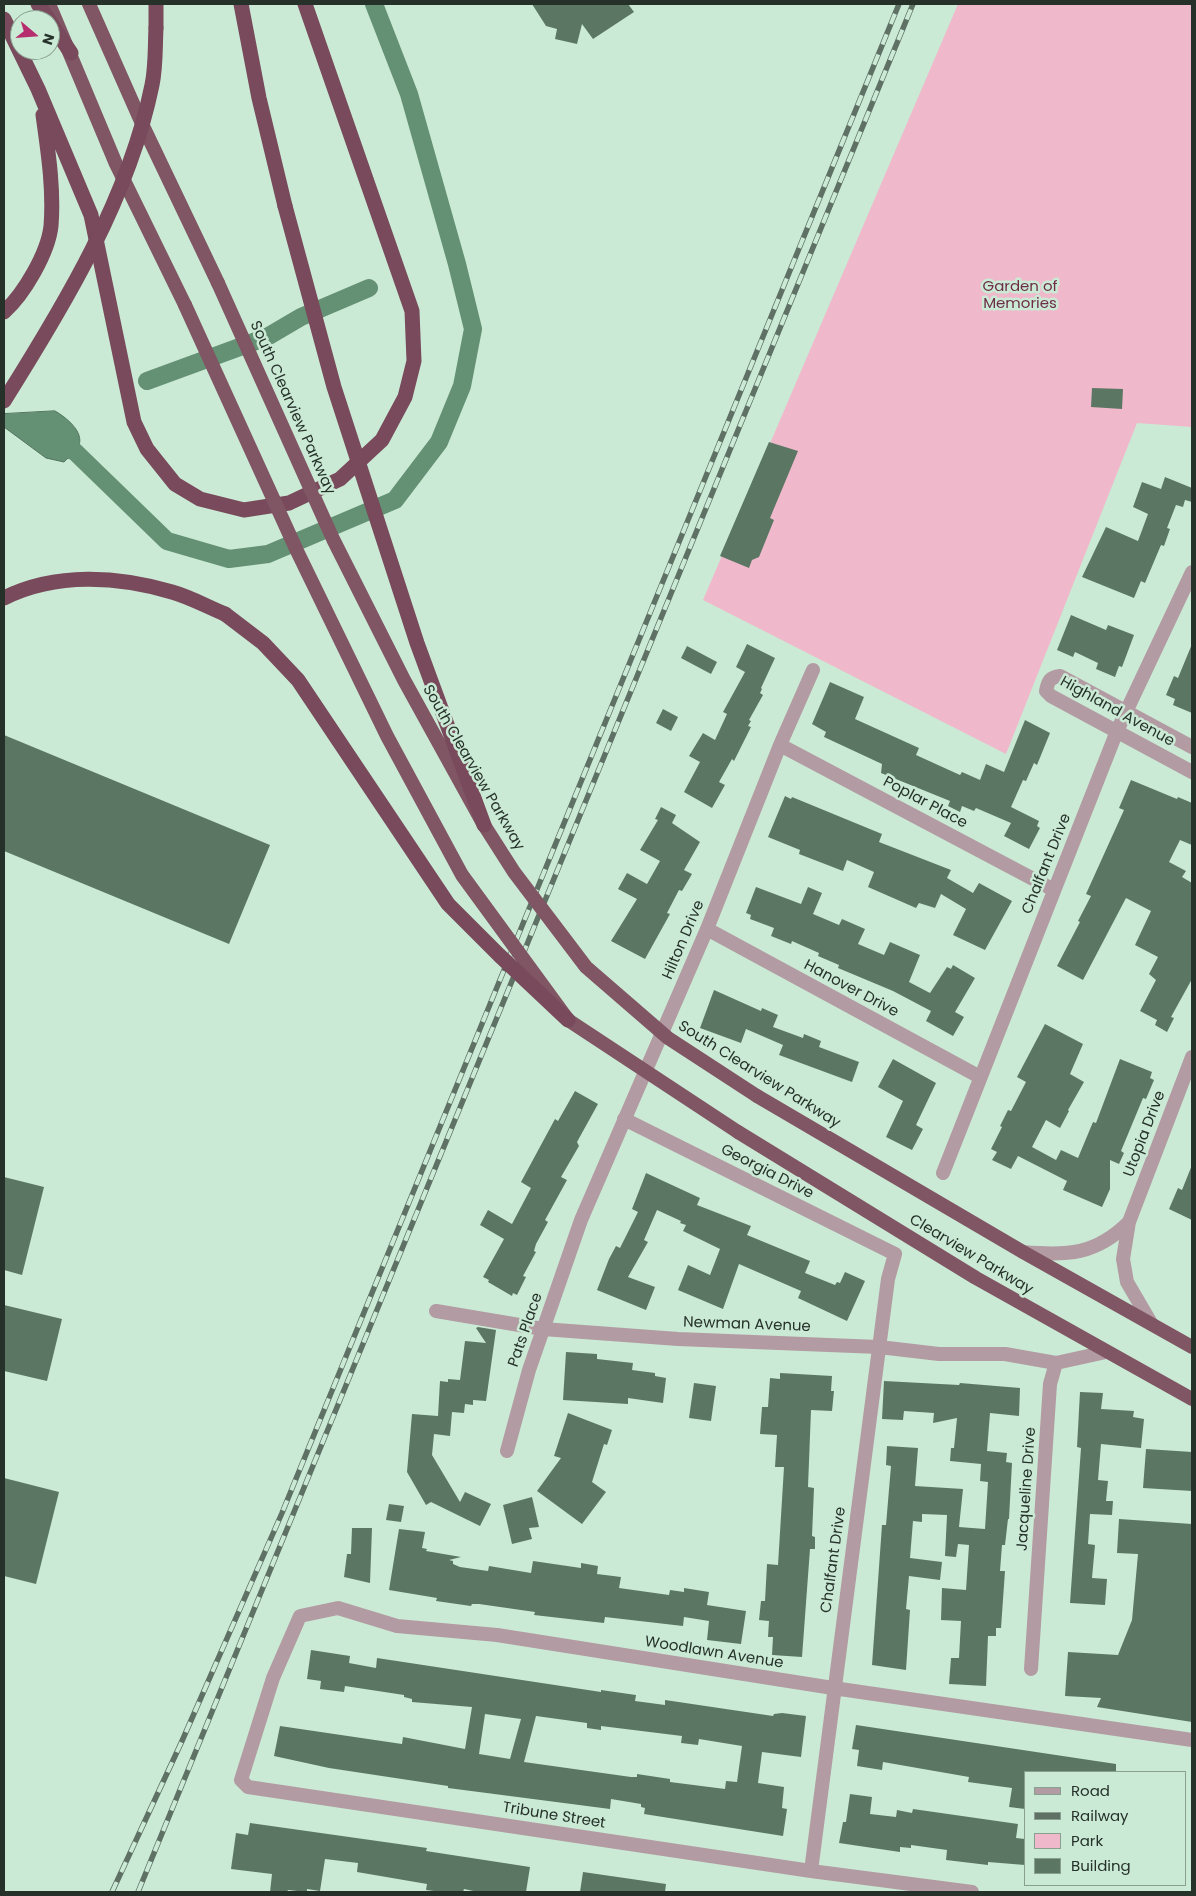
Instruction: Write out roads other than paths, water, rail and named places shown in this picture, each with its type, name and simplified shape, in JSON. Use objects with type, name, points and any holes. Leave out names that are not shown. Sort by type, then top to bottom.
[{"type":"highway","points":[[49,4],[116,164],[185,305],[298,551],[387,736],[462,875],[568,1020]]},
{"type":"highway","name":"South Clearview Parkway","points":[[88,4],[334,538],[404,680],[484,825],[514,872],[586,967],[668,1038],[757,1096],[1022,1252],[1192,1347]]},
{"type":"highway","points":[[4,401],[40,344],[110,211],[135,146],[152,84],[156,4]]},
{"type":"highway","points":[[240,4],[259,98],[285,206],[334,387],[417,643],[484,825]]},
{"type":"highway","points":[[4,19],[38,89],[91,215],[134,422],[147,449],[175,484],[200,499],[244,510],[289,503],[340,479],[382,440],[404,397],[414,361],[412,311],[305,4]]},
{"type":"highway","points":[[60,37],[71,53]]},
{"type":"highway","points":[[4,312],[17,300],[32,274],[41,257],[51,227],[49,154],[38,89]]},
{"type":"highway","points":[[4,598],[16,592],[62,580],[115,579],[174,592],[225,614],[263,643],[298,680],[448,904],[499,956],[568,1020]]},
{"type":"highway","name":"Clearview Parkway","points":[[568,1020],[738,1132],[976,1278],[1192,1399]]},
{"type":"street","name":"Chalfant Drive","points":[[943,1173],[1117,731],[1192,572]]},
{"type":"street","name":"Hilton Drive","points":[[581,1220],[707,929],[780,745],[813,670]]},
{"type":"street","name":"Highland Avenue","points":[[1192,747],[1060,676],[1052,677],[1048,682],[1046,691],[1051,696],[1192,772]]},
{"type":"street","name":"Poplar Place","points":[[780,745],[1054,890]]},
{"type":"street","name":"Hanover Drive","points":[[707,929],[980,1077]]},
{"type":"street","name":"Utopia Drive","points":[[1151,1323],[1128,1282],[1123,1259],[1129,1222],[1192,1057]]},
{"type":"street","name":"Georgia Drive","points":[[624,1119],[895,1254]]},
{"type":"street","name":"Pats Place","points":[[507,1451],[528,1370],[581,1220]]},
{"type":"street","name":"Utopia Drive","points":[[1022,1252],[1055,1255],[1082,1252],[1114,1237],[1129,1222]]},
{"type":"street","name":"Chalfant Drive","points":[[811,1871],[888,1279],[895,1254]]},
{"type":"street","name":"Newman Avenue","points":[[436,1311],[543,1329],[678,1339],[879,1347],[939,1354],[1005,1354],[1056,1363]]},
{"type":"street","points":[[1056,1363],[1106,1352]]},
{"type":"street","name":"Jacqueline Drive","points":[[1031,1669],[1050,1384],[1056,1363]]},
{"type":"street","name":"Woodlawn Avenue","points":[[274,1678],[300,1616],[338,1608],[397,1626],[497,1635],[834,1688],[1192,1740]]},
{"type":"street","name":"Tribune Street","points":[[274,1678],[241,1780],[248,1787],[811,1871],[972,1892]]},
{"type":"waterway","points":[[68,445],[167,541],[229,559],[268,554],[395,500],[439,442],[462,386],[473,329],[457,264],[409,94],[374,4]]},
{"type":"waterway","points":[[147,381],[267,337],[301,317],[369,288]]},
{"type":"waterway","points":[[284,323],[285,327]]},
{"type":"waterway","points":[[276,326],[277,331]]},
{"type":"railway","points":[[112,1892],[182,1741],[282,1513],[899,4]]},
{"type":"railway","points":[[138,1892],[913,4]]},
{"type":"park label","name":"Garden of Memories","points":[[1020,296]]}]
